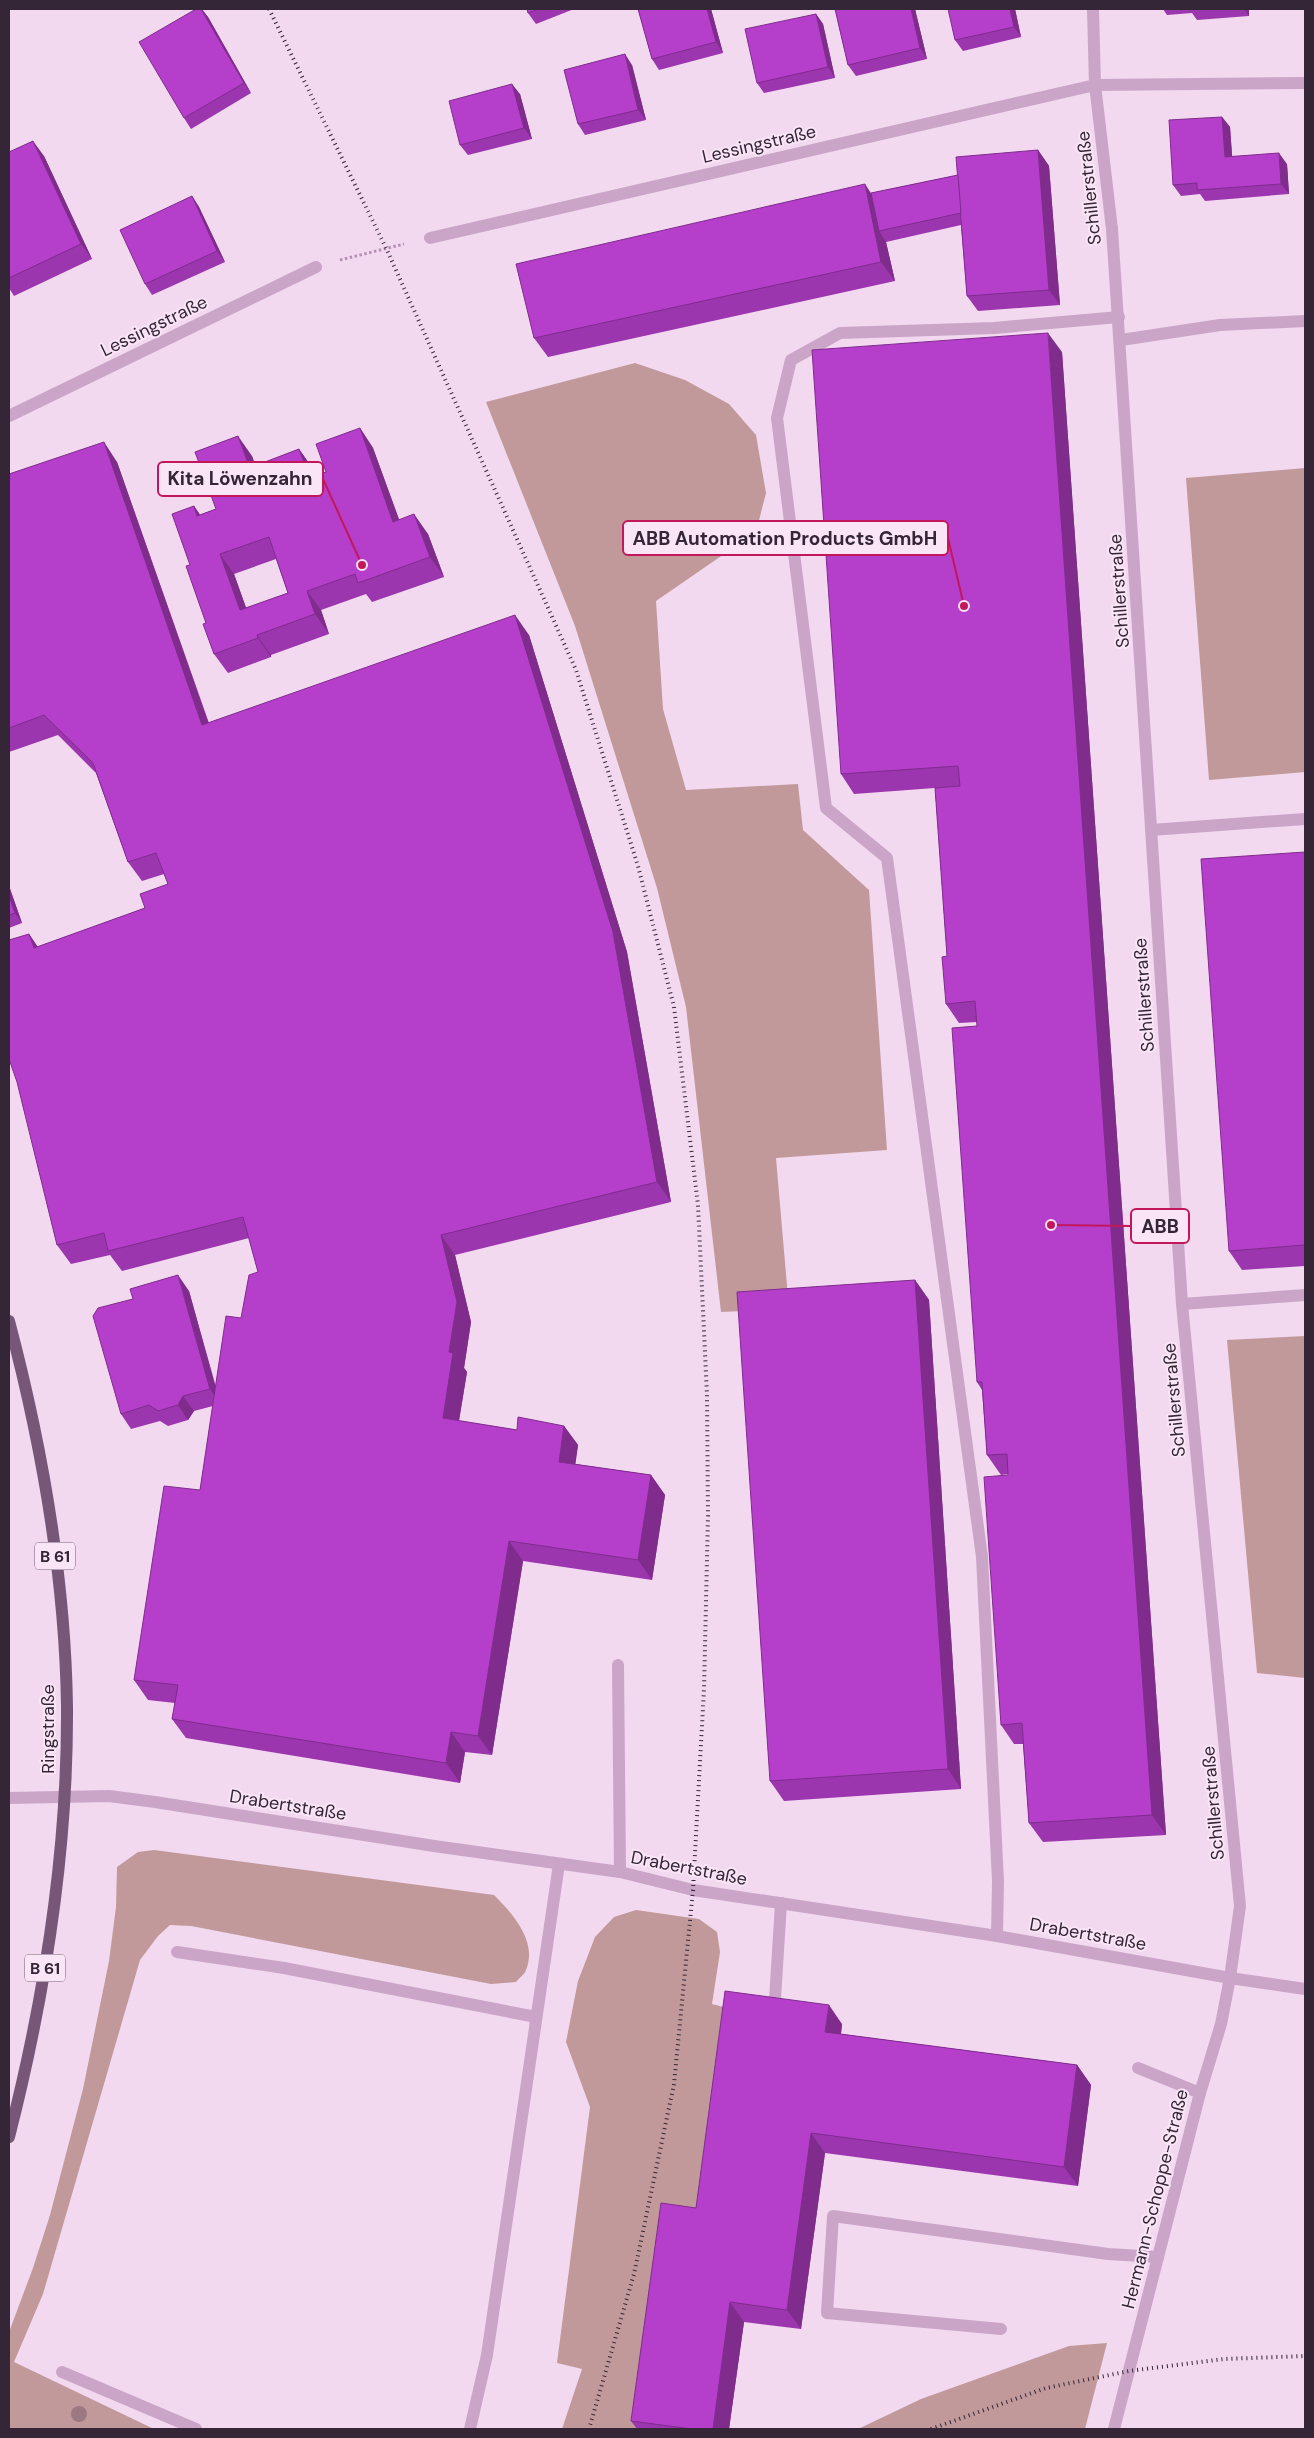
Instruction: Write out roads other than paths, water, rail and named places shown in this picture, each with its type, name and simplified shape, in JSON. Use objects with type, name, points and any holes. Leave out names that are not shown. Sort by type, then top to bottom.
[{"type":"main road","name":"Ringstraße","points":[[9,1321],[26,1386],[52,1528],[65,1665],[67,1744],[64,1796],[49,1950],[24,2077],[9,2137]]},
{"type":"street","name":"Schillerstraße","points":[[1093,9],[1095,85],[1112,229],[1120,340],[1182,1304],[1240,1906],[1230,1978]]},
{"type":"street","name":"Lessingstraße","points":[[430,238],[1095,85],[1305,83]]},
{"type":"street","name":"Lessingstraße","points":[[9,416],[316,267]]},
{"type":"street","points":[[997,1936],[998,1881],[982,1557],[887,858],[826,808],[777,418],[791,360],[840,333],[994,328],[1118,317]]},
{"type":"street","points":[[1120,340],[1220,324],[1305,321]]},
{"type":"street","points":[[1151,830],[1305,819]]},
{"type":"street","points":[[1182,1304],[1305,1295]]},
{"type":"street","points":[[618,1665],[620,1872]]},
{"type":"street","name":"Drabertstraße","points":[[9,1798],[109,1796],[155,1802],[620,1872],[692,1890],[997,1936],[1230,1978],[1305,1989]]},
{"type":"street","points":[[470,2429],[487,2355],[558,1864]]},
{"type":"street","points":[[775,1999],[781,1903]]},
{"type":"street","points":[[176,1952],[284,1968],[536,2018]]},
{"type":"street","name":"Hermann-Schoppe-Straße","points":[[1114,2429],[1200,2093],[1221,2024],[1230,1978]]},
{"type":"street","points":[[1138,2068],[1200,2093]]},
{"type":"street","points":[[1001,2329],[827,2314],[833,2216],[1108,2254],[1158,2257]]},
{"type":"street","points":[[62,2372],[196,2429]]},
{"type":"railway","points":[[269,9],[386,248],[576,670],[638,866],[674,1007],[698,1205],[707,1395],[708,1516],[704,1689],[693,1890],[674,2084],[634,2274],[589,2429]]},
{"type":"railway","points":[[931,2429],[1046,2388],[1129,2371],[1224,2359],[1305,2356]]},
{"type":"place","name":"Kita Löwenzahn","points":[[362,565]]},
{"type":"place","name":"ABB Automation Products GmbH","points":[[964,606]]},
{"type":"place","name":"ABB","points":[[1051,1225]]}]
